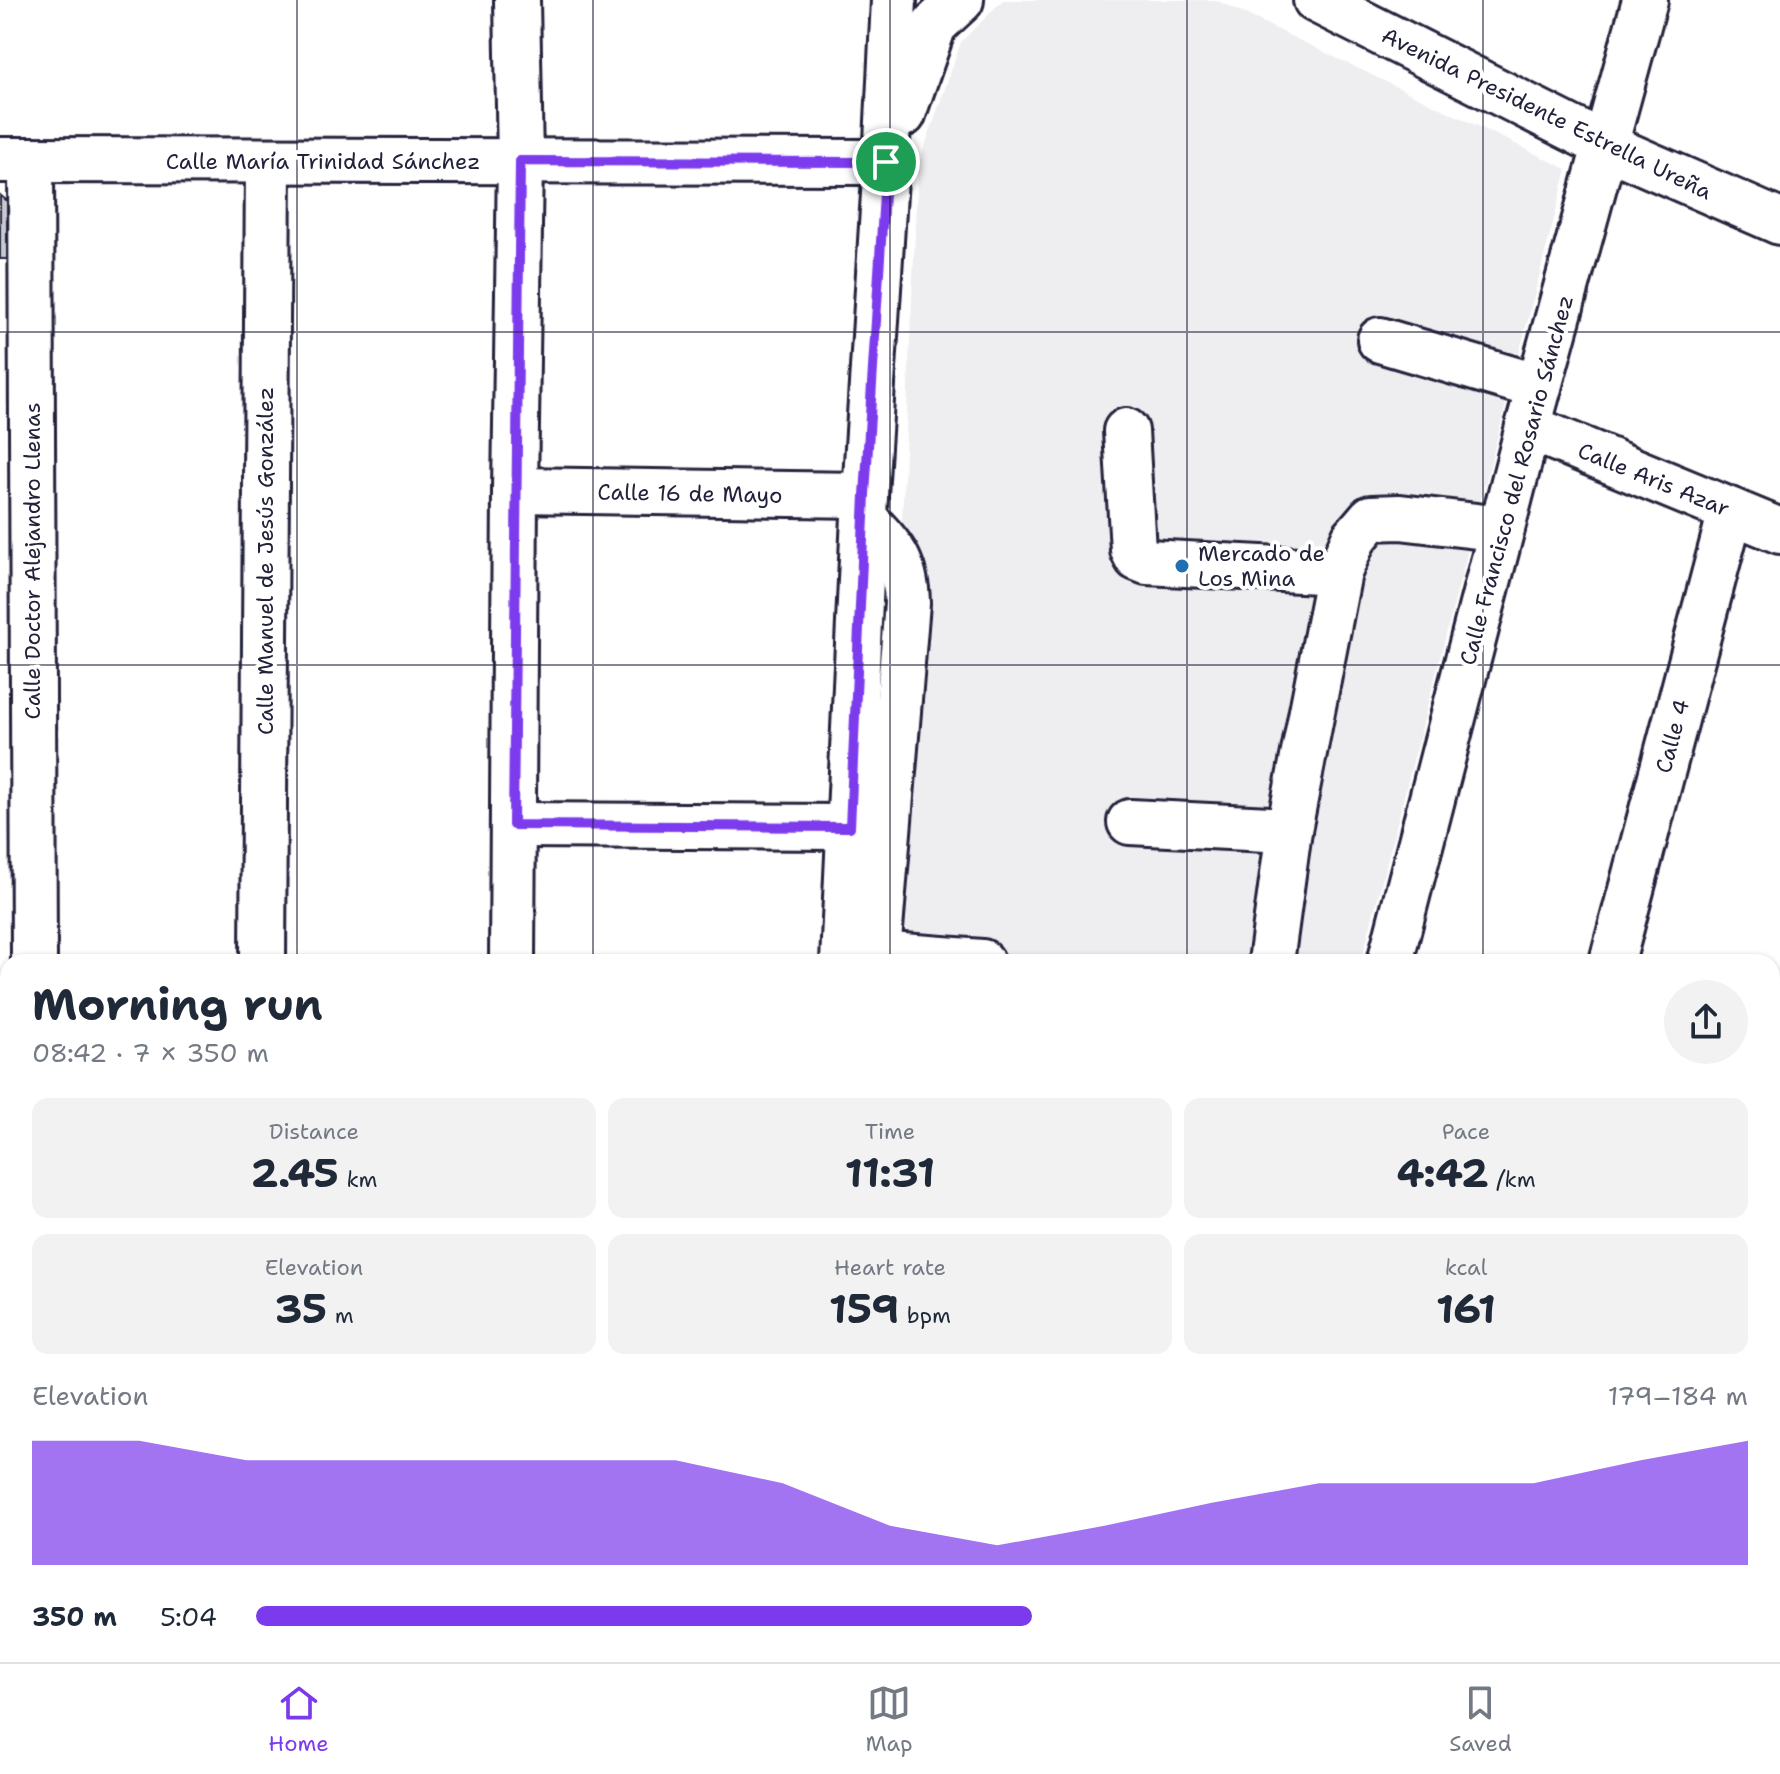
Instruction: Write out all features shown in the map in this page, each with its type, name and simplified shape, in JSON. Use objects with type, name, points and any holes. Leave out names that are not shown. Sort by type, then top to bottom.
[{"type":"street","points":[[512,954],[520,161],[517,0]]},
{"type":"street","points":[[855,954],[850,827],[894,0]]},
{"type":"street","points":[[886,162],[934,25],[961,0]]},
{"type":"street","name":"Avenida Presidente Estrella Ureña","points":[[1316,0],[1606,146],[1780,222]]},
{"type":"street","name":"Calle Francisco del Rosario Sánchez","points":[[1392,954],[1534,407],[1645,0]]},
{"type":"street","name":"Calle María Trinidad Sánchez","points":[[15,160],[886,162]]},
{"type":"street","name":"Calle Doctor Alejandro Llenas","points":[[15,160],[34,954]]},
{"type":"street","name":"Calle Manuel de Jesús González","points":[[263,954],[268,161]]},
{"type":"street","name":"Calle Aris Azar","points":[[1380,340],[1534,407],[1731,511],[1780,531]]},
{"type":"street","points":[[1126,431],[1133,550],[1137,558],[1147,562],[1339,572]]},
{"type":"street","name":"Calle 16 de Mayo","points":[[515,490],[865,507]]},
{"type":"street","points":[[855,954],[907,603],[903,568],[865,507]]},
{"type":"street","name":"Calle 4","points":[[1614,954],[1731,511]]},
{"type":"street","points":[[1272,954],[1289,830],[1339,572],[1354,538],[1371,518],[1400,517],[1502,529]]},
{"type":"street","points":[[1130,822],[1289,830]]},
{"type":"street","points":[[513,825],[850,827]]},
{"type":"shaded area","name":"Mercado de Los Mina","points":[[1003,0],[1216,0],[1567,169],[1363,954],[882,954],[918,166],[961,42]]},
{"type":"building","points":[[0,195],[7,201],[7,259],[0,259]]},
{"type":"place","name":"Mercado de Los Mina","points":[[1182,566]]},
{"type":"route","points":[[520,161],[886,162],[865,495],[850,827],[513,825],[520,161]]}]
